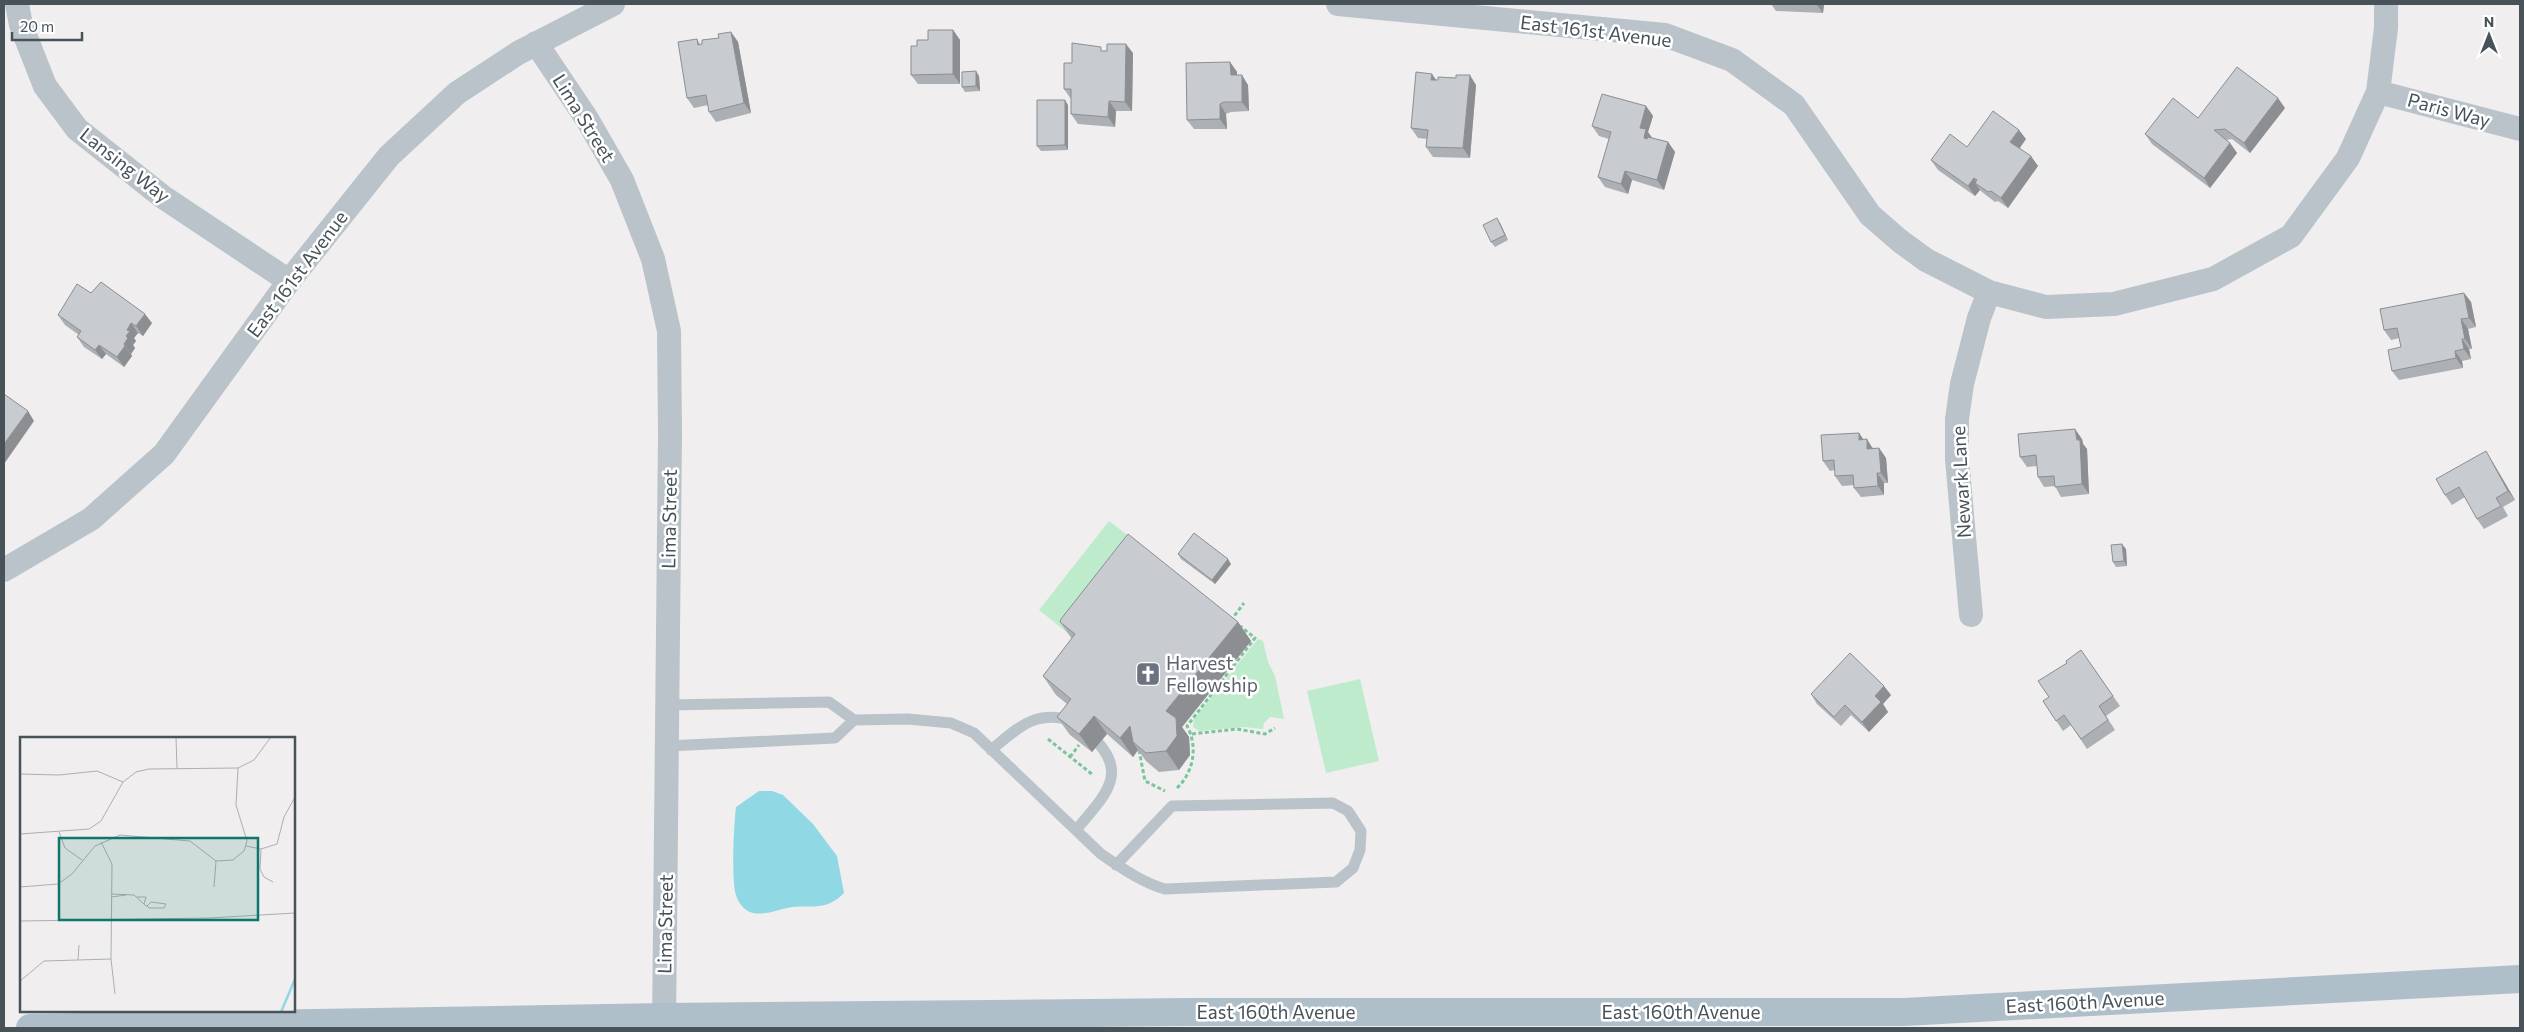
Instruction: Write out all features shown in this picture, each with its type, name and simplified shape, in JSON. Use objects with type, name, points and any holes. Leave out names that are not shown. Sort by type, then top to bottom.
[{"type":"main road","name":"East 160th Avenue","points":[[30,1028],[664,1023],[1179,1012],[1904,1012],[2520,979]]},
{"type":"street","name":"Lansing Way","points":[[17,4],[21,25],[45,86],[77,128],[164,197],[289,281]]},
{"type":"street","name":"East 161st Avenue","points":[[4,570],[91,519],[164,454],[289,281],[389,156],[457,93],[536,42],[613,4]]},
{"type":"street","name":"East 161st Avenue","points":[[1338,4],[1665,35],[1732,60],[1794,105],[1870,214],[1926,260],[1989,292],[2046,307],[2114,304],[2213,279],[2291,236],[2348,158],[2378,92],[2386,28],[2386,4]]},
{"type":"street","name":"Lima Street","points":[[536,42],[587,119],[622,180],[652,259],[669,331],[668,705],[664,1023]]},
{"type":"street","name":"Paris Way","points":[[2378,92],[2520,129]]},
{"type":"street","name":"Newark Lane","points":[[1971,616],[1957,459],[1957,420],[1962,384],[1979,318],[1989,292]]},
{"type":"lane","points":[[668,705],[829,702],[854,720],[908,718],[951,723],[974,733],[1101,854],[1116,865],[1144,883],[1165,889],[1336,882],[1353,868],[1360,850],[1360,831],[1348,811],[1333,803],[1172,806],[1116,865]]},
{"type":"lane","points":[[991,750],[1022,725],[1043,717],[1054,716],[1074,721],[1101,744],[1113,774],[1108,792],[1076,830]]},
{"type":"lane","points":[[666,746],[835,738],[854,720]]},
{"type":"path","points":[[1173,792],[1186,777],[1194,754],[1192,734],[1187,726],[1255,638],[1232,619],[1244,603]]},
{"type":"path","points":[[1192,734],[1238,729],[1265,734],[1275,728]]},
{"type":"path","points":[[1048,739],[1093,775]]},
{"type":"path","points":[[1070,756],[1080,743]]},
{"type":"path","points":[[1139,750],[1145,781],[1153,787],[1168,791]]},
{"type":"green space","points":[[1109,521],[1144,548],[1074,638],[1039,610]]},
{"type":"green space","points":[[1258,639],[1263,641],[1268,662],[1275,676],[1284,719],[1270,717],[1264,723],[1263,729],[1243,727],[1199,731],[1193,727],[1194,719]]},
{"type":"green space","points":[[1360,679],[1379,761],[1326,773],[1307,691]]},
{"type":"water","points":[[759,791],[772,791],[783,795],[813,824],[837,856],[844,893],[838,899],[826,905],[792,907],[760,914],[750,912],[741,905],[734,888],[733,865],[736,807]]},
{"type":"building","points":[[928,30],[953,30],[953,74],[911,75],[911,46],[917,46],[917,40],[928,40]]},
{"type":"building","points":[[731,32],[744,103],[709,112],[706,95],[687,98],[678,42],[697,39],[698,45],[702,44],[702,40],[719,38],[718,34]]},
{"type":"building","points":[[1072,43],[1101,47],[1101,51],[1107,51],[1107,44],[1126,44],[1125,102],[1109,101],[1108,117],[1071,114],[1071,89],[1064,89],[1064,63],[1072,63]]},
{"type":"building","points":[[1230,62],[1231,75],[1242,75],[1242,102],[1224,102],[1220,104],[1220,119],[1187,120],[1186,63]]},
{"type":"building","points":[[2237,67],[2278,98],[2244,143],[2225,129],[2214,130],[2230,143],[2204,178],[2145,134],[2173,98],[2198,118]]},
{"type":"building","points":[[976,71],[976,86],[962,87],[962,72]]},
{"type":"building","points":[[1416,72],[1432,74],[1431,80],[1438,80],[1438,77],[1456,78],[1456,75],[1470,75],[1463,148],[1426,147],[1428,130],[1411,128]]},
{"type":"building","points":[[1602,94],[1646,106],[1640,128],[1646,129],[1644,138],[1647,139],[1648,137],[1668,142],[1657,180],[1625,171],[1621,184],[1598,177],[1611,132],[1592,126]]},
{"type":"building","points":[[1037,100],[1065,100],[1065,145],[1037,146]]},
{"type":"building","points":[[1993,111],[2019,130],[2010,142],[2031,156],[2001,198],[1975,183],[1977,180],[1974,178],[1968,186],[1931,160],[1950,134],[1967,147]]},
{"type":"building","points":[[1497,218],[1505,235],[1491,242],[1483,225]]},
{"type":"building","points":[[101,282],[145,314],[136,326],[131,323],[127,330],[130,331],[126,336],[128,338],[124,344],[125,346],[117,357],[99,345],[95,350],[77,337],[81,331],[58,315],[77,284],[91,293]]},
{"type":"building","points":[[2464,293],[2469,318],[2461,319],[2465,339],[2462,339],[2464,349],[2455,351],[2456,358],[2392,371],[2388,350],[2401,347],[2397,328],[2384,330],[2380,309]]},
{"type":"building","points":[[4,394],[28,411],[4,444]]},
{"type":"building","points":[[2075,429],[2077,440],[2080,440],[2082,484],[2055,487],[2054,476],[2038,477],[2036,455],[2020,457],[2018,434]]},
{"type":"building","points":[[1859,433],[1859,440],[1867,439],[1867,449],[1879,448],[1881,473],[1877,473],[1878,486],[1854,488],[1853,475],[1835,476],[1834,460],[1823,461],[1821,435]]},
{"type":"building","points":[[2486,451],[2508,491],[2496,498],[2501,506],[2477,519],[2459,487],[2445,495],[2436,479]]},
{"type":"building","points":[[1194,533],[1228,559],[1212,580],[1178,554]]},
{"type":"building","name":"Harvest Fellowship","points":[[1128,534],[1238,622],[1166,711],[1176,718],[1177,736],[1166,751],[1146,753],[1133,742],[1130,726],[1120,738],[1094,716],[1079,734],[1057,717],[1071,699],[1043,676],[1075,634],[1060,622],[1061,619]]},
{"type":"building","points":[[2122,544],[2124,561],[2113,562],[2111,545]]},
{"type":"building","points":[[2081,650],[2113,696],[2099,706],[2108,720],[2081,739],[2064,715],[2056,721],[2043,701],[2049,697],[2038,681],[2067,663],[2066,661]]},
{"type":"building","points":[[1850,653],[1884,686],[1875,696],[1881,702],[1862,722],[1845,705],[1834,717],[1811,694]]},
{"type":"place","name":"Harvest Fellowship","points":[[1148,674]]}]
